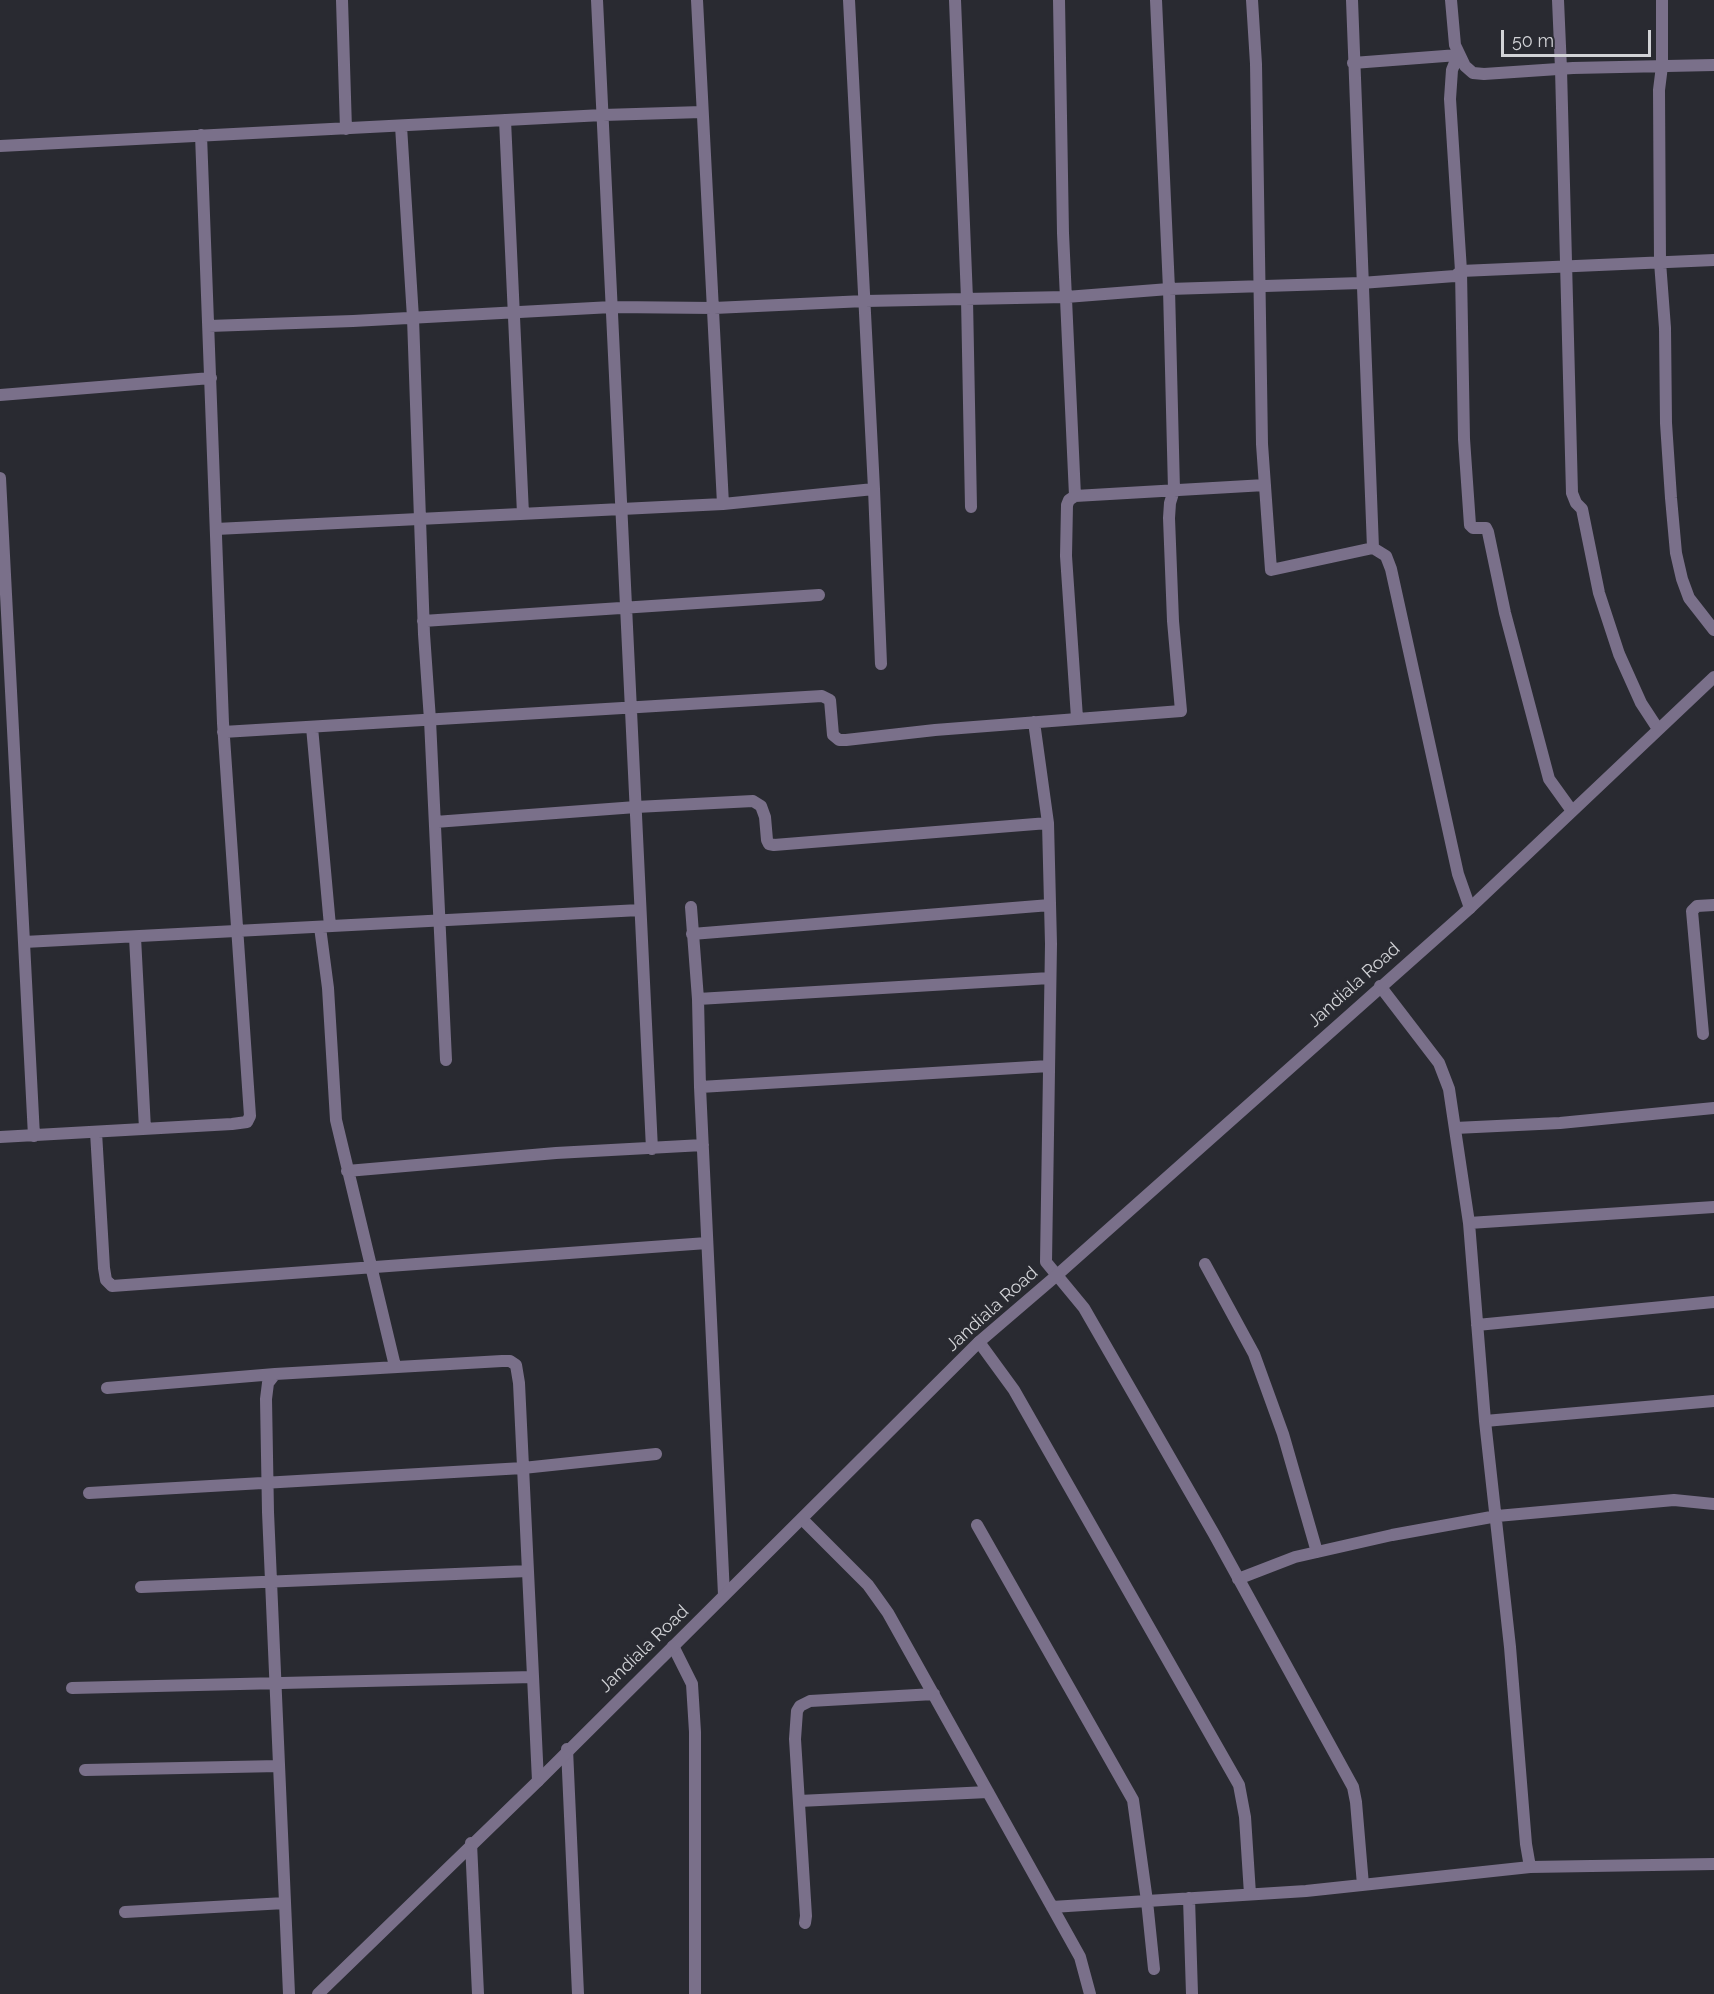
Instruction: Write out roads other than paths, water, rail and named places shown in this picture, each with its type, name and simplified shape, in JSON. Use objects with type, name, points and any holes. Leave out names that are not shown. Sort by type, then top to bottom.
[{"type":"street","points":[[342,0],[346,129]]},
{"type":"street","points":[[597,0],[652,1149]]},
{"type":"street","points":[[697,0],[723,504]]},
{"type":"street","points":[[849,0],[881,664]]},
{"type":"street","points":[[955,0],[967,298],[970,507]]},
{"type":"street","points":[[1059,0],[1066,297],[1075,496]]},
{"type":"street","points":[[223,732],[822,696],[830,700],[833,735],[839,740],[1077,718],[1181,711],[1173,621],[1169,518],[1174,490],[1169,289],[1155,0]]},
{"type":"street","points":[[1252,0],[1256,64],[1262,444],[1271,570],[1372,548],[1386,556],[1391,569],[1458,874],[1470,908]]},
{"type":"street","points":[[1352,0],[1372,548]]},
{"type":"street","points":[[1451,0],[1453,31],[1458,55],[1470,70],[1478,74],[1561,69],[1714,65]]},
{"type":"street","points":[[1558,0],[1572,493],[1576,503],[1582,509],[1599,593],[1619,654],[1641,703],[1658,729]]},
{"type":"street","points":[[1662,0],[1662,66],[1659,90],[1660,262],[1665,328],[1666,423],[1677,553],[1682,579],[1689,598],[1714,630]]},
{"type":"street","points":[[1353,63],[1458,55]]},
{"type":"street","points":[[1458,55],[1452,70],[1450,99],[1461,271],[1464,439],[1470,525],[1473,528],[1486,528],[1488,532],[1505,613],[1549,779],[1572,811]]},
{"type":"street","points":[[0,146],[702,112]]},
{"type":"street","points":[[505,120],[512,313],[523,514]]},
{"type":"street","points":[[402,126],[413,318],[423,621],[430,720],[446,1060]]},
{"type":"street","points":[[0,1137],[239,1123],[247,1122],[251,1113],[223,732],[201,135]]},
{"type":"street","points":[[209,326],[612,308],[714,308],[865,301],[1066,297],[1169,289],[1455,276],[1461,271],[1714,260]]},
{"type":"street","points":[[0,395],[211,378]]},
{"type":"street","points":[[0,477],[34,1136]]},
{"type":"street","points":[[1077,718],[1066,556],[1069,500],[1075,496],[1265,485]]},
{"type":"street","points":[[216,529],[723,504],[874,489]]},
{"type":"street","points":[[423,621],[819,595]]},
{"type":"street","name":"Jandiala Road","points":[[318,1994],[537,1781],[979,1342],[1470,908],[1714,677]]},
{"type":"street","points":[[1034,722],[1048,823],[1050,905],[1046,1262],[1084,1308],[1353,1787],[1364,1885]]},
{"type":"street","points":[[312,727],[336,1120],[395,1366]]},
{"type":"street","points":[[435,822],[753,801],[761,806],[765,817],[767,840],[769,844],[774,845],[1048,823]]},
{"type":"street","points":[[1704,1034],[1692,911],[1697,906],[1714,904]]},
{"type":"street","points":[[692,934],[1050,905]]},
{"type":"street","points":[[691,907],[698,999],[700,1087],[724,1595]]},
{"type":"street","points":[[24,942],[640,910]]},
{"type":"street","points":[[135,937],[145,1129]]},
{"type":"street","points":[[698,999],[1050,978]]},
{"type":"street","points":[[1380,986],[1439,1063],[1449,1089],[1469,1223],[1485,1421],[1516,1701],[1526,1844],[1530,1867]]},
{"type":"street","points":[[700,1087],[1049,1066]]},
{"type":"street","points":[[1455,1128],[1560,1123],[1714,1108]]},
{"type":"street","points":[[96,1132],[104,1268],[108,1284],[112,1286],[707,1243]]},
{"type":"street","points":[[347,1171],[556,1153],[703,1145]]},
{"type":"street","points":[[1469,1223],[1714,1207]]},
{"type":"street","points":[[1205,1264],[1254,1354],[1283,1434],[1317,1552]]},
{"type":"street","points":[[1477,1325],[1714,1302]]},
{"type":"street","points":[[979,1342],[1014,1390],[1239,1785],[1245,1817],[1251,1894]]},
{"type":"street","points":[[108,1388],[395,1366],[510,1361],[516,1365],[519,1383],[537,1781]]},
{"type":"street","points":[[275,1374],[268,1383],[266,1399],[271,1582],[289,1994]]},
{"type":"street","points":[[1485,1421],[1714,1401]]},
{"type":"street","points":[[89,1493],[523,1468],[656,1454]]},
{"type":"street","points":[[1238,1579],[1294,1557],[1392,1535],[1497,1516],[1674,1500],[1714,1504]]},
{"type":"street","points":[[802,1519],[868,1585],[888,1613],[1080,1957],[1090,1994]]},
{"type":"street","points":[[977,1525],[1133,1800],[1148,1901],[1154,1969]]},
{"type":"street","points":[[141,1587],[528,1571]]},
{"type":"street","points":[[673,1646],[692,1684],[695,1732],[695,1994]]},
{"type":"street","points":[[72,1688],[533,1677]]},
{"type":"street","points":[[805,1923],[795,1739],[795,1720],[800,1706],[810,1701],[934,1694]]},
{"type":"street","points":[[567,1749],[578,1994]]},
{"type":"street","points":[[85,1770],[279,1766]]},
{"type":"street","points":[[799,1801],[988,1792]]},
{"type":"street","points":[[471,1843],[478,1994]]},
{"type":"street","points":[[1052,1907],[1364,1885],[1530,1867],[1714,1864]]},
{"type":"street","points":[[1189,1898],[1192,1994]]},
{"type":"street","points":[[125,1912],[285,1903]]}]
